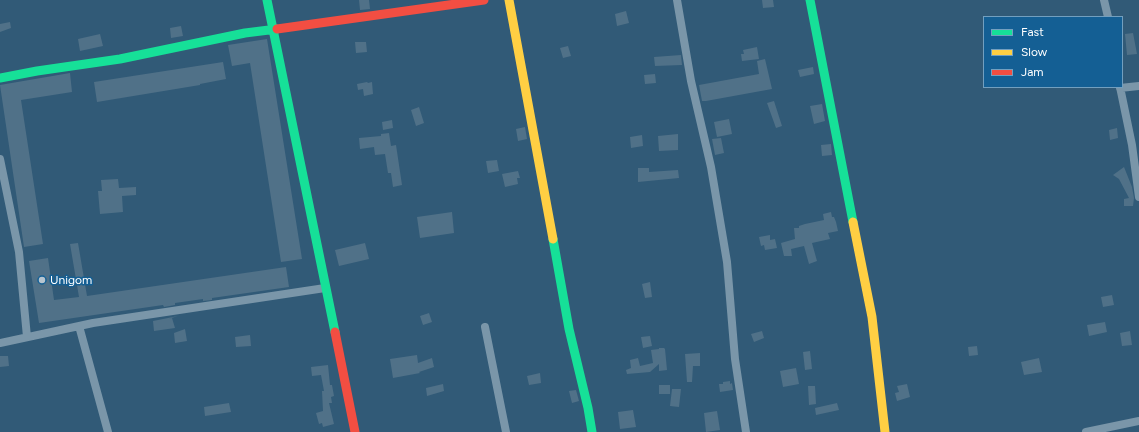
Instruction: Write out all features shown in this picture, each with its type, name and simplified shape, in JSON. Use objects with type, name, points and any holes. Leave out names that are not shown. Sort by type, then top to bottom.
[{"type":"street","points":[[267,0],[355,432]]},
{"type":"street","points":[[0,78],[120,59],[245,33],[484,0]]},
{"type":"street","points":[[509,0],[569,329],[588,408],[592,432]]},
{"type":"street","points":[[677,0],[691,81],[711,167],[727,262],[735,359],[746,432]]},
{"type":"street","points":[[810,0],[872,317],[885,432]]},
{"type":"street","points":[[1104,0],[1108,16]]},
{"type":"street","points":[[1123,88],[1139,86]]},
{"type":"street","points":[[1120,88],[1136,144],[1139,196]]},
{"type":"street","points":[[0,159],[19,252],[27,337]]},
{"type":"street","points":[[0,343],[79,326],[325,288]]},
{"type":"street","points":[[79,326],[108,432]]},
{"type":"street","points":[[485,327],[506,432]]},
{"type":"street","points":[[1086,432],[1139,421]]},
{"type":"building","points":[[359,0],[369,0],[370,9],[360,10]]},
{"type":"building","points":[[762,0],[773,0],[774,7],[763,8]]},
{"type":"building","points":[[626,11],[629,23],[617,26],[615,14]]},
{"type":"building","points":[[10,22],[11,28],[0,32],[0,24]]},
{"type":"building","points":[[181,26],[183,36],[171,38],[170,28]]},
{"type":"building","points":[[1133,33],[1137,54],[1127,55],[1125,34]]},
{"type":"building","points":[[100,34],[103,46],[80,51],[78,39]]},
{"type":"building","points":[[267,39],[302,259],[281,262],[250,63],[232,66],[228,45]]},
{"type":"building","points":[[355,42],[366,42],[367,52],[356,53]]},
{"type":"building","points":[[568,46],[571,56],[563,58],[560,48]]},
{"type":"building","points":[[757,47],[759,59],[742,61],[741,54],[744,54],[743,50]]},
{"type":"building","points":[[681,55],[682,65],[655,66],[654,57]]},
{"type":"building","points":[[765,59],[772,89],[702,101],[699,85],[759,74],[757,61]]},
{"type":"building","points":[[223,62],[226,79],[200,85],[97,102],[94,82]]},
{"type":"building","points":[[813,67],[814,74],[800,77],[798,70]]},
{"type":"building","points":[[70,73],[72,92],[21,100],[43,244],[24,247],[0,85]]},
{"type":"building","points":[[655,74],[656,83],[645,84],[644,75]]},
{"type":"building","points":[[372,82],[373,94],[364,96],[363,89],[358,90],[357,84]]},
{"type":"building","points":[[774,101],[782,126],[776,128],[767,103]]},
{"type":"building","points":[[822,104],[825,121],[814,124],[810,106]]},
{"type":"building","points":[[419,107],[424,123],[416,126],[411,110]]},
{"type":"building","points":[[729,119],[732,134],[717,137],[714,122]]},
{"type":"building","points":[[392,120],[393,128],[383,130],[382,122]]},
{"type":"building","points":[[525,127],[527,139],[518,141],[516,129]]},
{"type":"building","points":[[1117,128],[1118,138],[1110,140],[1109,130]]},
{"type":"building","points":[[389,133],[391,146],[396,145],[402,185],[393,187],[391,173],[388,173],[385,154],[375,155],[374,147],[360,149],[359,138],[381,136],[381,134]]},
{"type":"building","points":[[678,134],[678,150],[659,151],[658,136]]},
{"type":"building","points":[[642,135],[643,146],[631,148],[630,137]]},
{"type":"building","points":[[721,138],[724,153],[715,155],[712,139]]},
{"type":"building","points":[[831,144],[832,155],[822,156],[821,145]]},
{"type":"building","points":[[497,160],[499,171],[488,173],[486,161]]},
{"type":"building","points":[[1124,167],[1132,187],[1134,198],[1133,206],[1124,206],[1124,199],[1129,198],[1119,179],[1113,175]]},
{"type":"building","points":[[638,168],[649,168],[649,172],[678,170],[679,178],[638,182]]},
{"type":"building","points":[[518,171],[520,178],[517,178],[518,184],[505,187],[502,174]]},
{"type":"building","points":[[118,179],[119,188],[136,187],[136,195],[122,196],[123,212],[100,214],[98,191],[102,191],[101,180]]},
{"type":"building","points":[[452,212],[454,233],[420,238],[417,217]]},
{"type":"building","points":[[831,212],[832,217],[834,217],[836,222],[838,231],[828,233],[830,239],[812,243],[817,261],[809,264],[804,246],[791,249],[792,256],[784,256],[781,243],[795,239],[794,228],[799,228],[799,226],[805,224],[824,220],[823,214]]},
{"type":"building","points":[[770,235],[770,240],[775,239],[777,248],[765,250],[764,245],[761,246],[759,237]]},
{"type":"building","points":[[78,243],[87,296],[286,267],[289,287],[212,298],[212,300],[203,301],[203,299],[175,303],[175,305],[164,307],[163,305],[39,323],[29,261],[48,258],[54,300],[79,297],[70,244]]},
{"type":"building","points":[[365,243],[369,259],[339,266],[335,250]]},
{"type":"building","points":[[650,282],[652,297],[645,298],[642,284]]},
{"type":"building","points":[[1112,295],[1114,305],[1103,307],[1101,297]]},
{"type":"building","points":[[429,313],[432,322],[423,325],[420,316]]},
{"type":"building","points":[[178,316],[168,319],[172,318],[175,328],[154,331],[153,321]]},
{"type":"building","points":[[1105,322],[1107,332],[1089,336],[1087,325]]},
{"type":"building","points":[[185,329],[187,341],[175,343],[174,333]]},
{"type":"building","points":[[762,331],[764,338],[754,342],[751,334]]},
{"type":"building","points":[[1130,331],[1132,345],[1122,346],[1120,333]]},
{"type":"building","points":[[250,335],[251,346],[236,347],[235,337]]},
{"type":"building","points":[[650,336],[652,346],[643,348],[641,337]]},
{"type":"building","points":[[977,346],[978,355],[969,356],[968,347]]},
{"type":"building","points":[[659,348],[665,349],[667,370],[659,371],[659,364],[650,372],[627,374],[626,370],[631,368],[630,360],[638,358],[640,366],[653,363],[651,350]]},
{"type":"building","points":[[810,351],[812,369],[805,370],[803,352]]},
{"type":"building","points":[[700,353],[700,366],[693,366],[692,382],[687,382],[685,354]]},
{"type":"building","points":[[417,355],[418,363],[432,358],[434,367],[419,372],[420,373],[393,378],[390,359]]},
{"type":"building","points":[[0,356],[8,356],[9,366],[0,367]]},
{"type":"building","points":[[1039,358],[1042,372],[1024,375],[1021,362]]},
{"type":"building","points":[[328,365],[330,385],[332,385],[334,396],[331,397],[332,403],[329,403],[334,424],[323,427],[322,423],[319,424],[316,413],[323,411],[322,391],[324,391],[321,375],[312,376],[311,367]]},
{"type":"building","points":[[796,368],[799,384],[783,387],[780,371]]},
{"type":"building","points":[[540,373],[541,383],[529,385],[527,376]]},
{"type":"building","points":[[730,381],[730,384],[732,383],[733,390],[720,392],[719,384]]},
{"type":"building","points":[[443,384],[444,391],[427,396],[426,388]]},
{"type":"building","points":[[907,384],[910,397],[897,401],[895,393],[899,392],[897,386]]},
{"type":"building","points":[[659,385],[670,385],[670,394],[659,394]]},
{"type":"building","points":[[808,386],[815,386],[816,404],[809,405]]},
{"type":"building","points":[[672,389],[681,389],[679,407],[670,406]]},
{"type":"building","points":[[576,390],[579,401],[572,403],[569,391]]},
{"type":"building","points":[[229,403],[231,412],[205,416],[204,407]]},
{"type":"building","points":[[837,403],[839,410],[816,415],[815,408]]},
{"type":"building","points":[[633,410],[636,427],[620,429],[618,412]]},
{"type":"building","points":[[717,411],[720,430],[706,432],[704,413]]},
{"type":"traffic: fast","points":[[267,0],[335,332]]},
{"type":"traffic: fast","points":[[810,0],[853,222]]},
{"type":"traffic: fast","points":[[0,78],[120,59],[245,33],[277,29]]},
{"type":"traffic: fast","points":[[553,239],[569,329],[588,408],[592,432]]},
{"type":"traffic: slow","points":[[509,0],[553,239]]},
{"type":"traffic: slow","points":[[853,222],[872,317],[885,432]]},
{"type":"traffic: jam","points":[[277,29],[484,0]]},
{"type":"traffic: jam","points":[[335,332],[355,432]]},
{"type":"place","name":"Unigom","points":[[42,280]]}]
